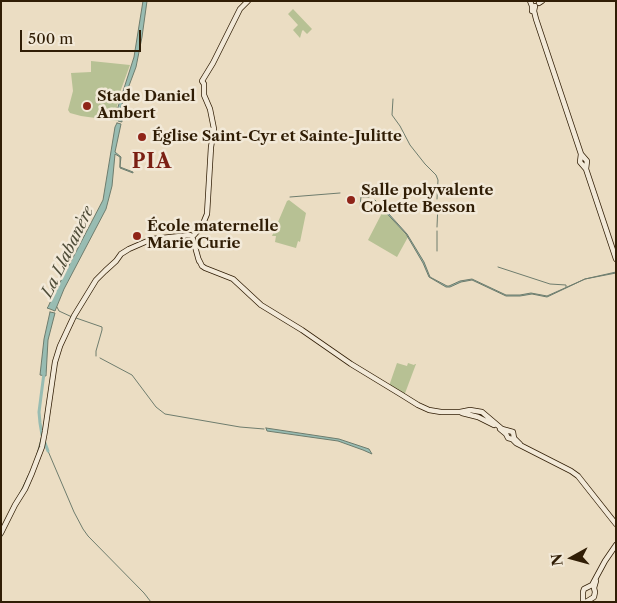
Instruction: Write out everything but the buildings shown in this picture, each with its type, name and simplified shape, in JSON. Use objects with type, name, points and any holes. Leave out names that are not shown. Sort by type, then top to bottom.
[{"type":"main road","points":[[1,534],[25,489],[42,447],[46,431],[55,362],[64,336],[96,280],[126,250],[152,239],[193,234],[205,221],[214,124],[210,109],[204,98],[204,84],[202,81],[240,9],[248,1]]},
{"type":"main road","points":[[536,3],[534,11],[536,19],[616,259]]},
{"type":"main road","points":[[193,234],[200,265],[204,270],[228,276],[237,282],[258,303],[422,408],[459,412],[466,410],[478,411],[486,414],[502,429],[507,432],[511,430],[513,438],[520,444],[578,476],[616,524]]},
{"type":"main road","points":[[592,589],[586,588],[583,592],[585,600],[594,597],[592,585],[604,561],[616,547]]},
{"type":"green space","points":[[293,9],[312,29],[307,34],[303,30],[300,38],[293,30],[298,25],[288,14]]},
{"type":"green space","points":[[91,61],[130,65],[119,95],[117,121],[81,116],[70,113],[68,110],[73,91],[71,73],[91,72]]},
{"type":"green space","points":[[289,200],[306,213],[300,242],[298,241],[296,248],[275,242],[276,236],[272,236]]},
{"type":"green space","points":[[385,211],[408,237],[397,257],[368,240],[382,213]]},
{"type":"green space","points":[[397,363],[407,366],[408,363],[416,364],[404,396],[389,386]]},
{"type":"water","points":[[143,1],[147,1],[142,37],[136,67],[121,107],[122,122],[118,121],[118,107],[134,57]]},
{"type":"water","points":[[117,123],[121,124],[115,152],[121,157],[120,166],[120,157],[115,154],[112,186],[106,209],[64,289],[55,311],[47,308],[103,200]]},
{"type":"water","points":[[379,203],[407,234],[424,262],[430,277],[447,286],[472,279],[506,295],[531,293],[547,296],[585,279],[547,297],[532,294],[520,296],[506,296],[472,280],[446,287],[429,277],[406,234]]},
{"type":"water","points":[[50,312],[55,313],[48,340],[46,376],[40,375],[44,339]]},
{"type":"water","points":[[266,428],[339,439],[369,449],[372,454],[338,441],[267,431]]},
{"type":"waterway","points":[[393,99],[392,115],[410,145],[436,175],[438,180],[437,199]]},
{"type":"waterway","points":[[290,197],[340,193]]},
{"type":"waterway","points":[[360,206],[361,197],[369,197]]},
{"type":"waterway","points":[[437,227],[438,204]]},
{"type":"waterway","points":[[437,231],[437,251]]},
{"type":"waterway","points":[[498,267],[550,284],[566,285],[566,287]]},
{"type":"waterway","points":[[57,307],[59,311],[72,317]]},
{"type":"waterway","points":[[76,318],[102,327],[96,356]]},
{"type":"waterway","points":[[100,358],[132,375],[156,407],[165,414],[240,427],[264,429]]},
{"type":"waterway","name":"La Llabanère","points":[[44,373],[39,412],[42,435],[48,451]]},
{"type":"waterway","points":[[37,454],[42,435]]},
{"type":"waterway","name":"La Llabanère","points":[[48,451],[83,529],[151,602]]},
{"type":"waterway","points":[[20,493],[29,474]]},
{"type":"waterway","points":[[1,538],[4,532]]},
{"type":"place","name":"Stade Daniel Ambert","points":[[87,106]]},
{"type":"place","name":"Église Saint-Cyr et Sainte-Julitte","points":[[142,137]]},
{"type":"place","name":"Salle polyvalente Colette Besson","points":[[351,200]]},
{"type":"place","name":"École maternelle Marie Curie","points":[[137,236]]},
{"type":"district","name":"PIA","points":[[152,162]]}]
